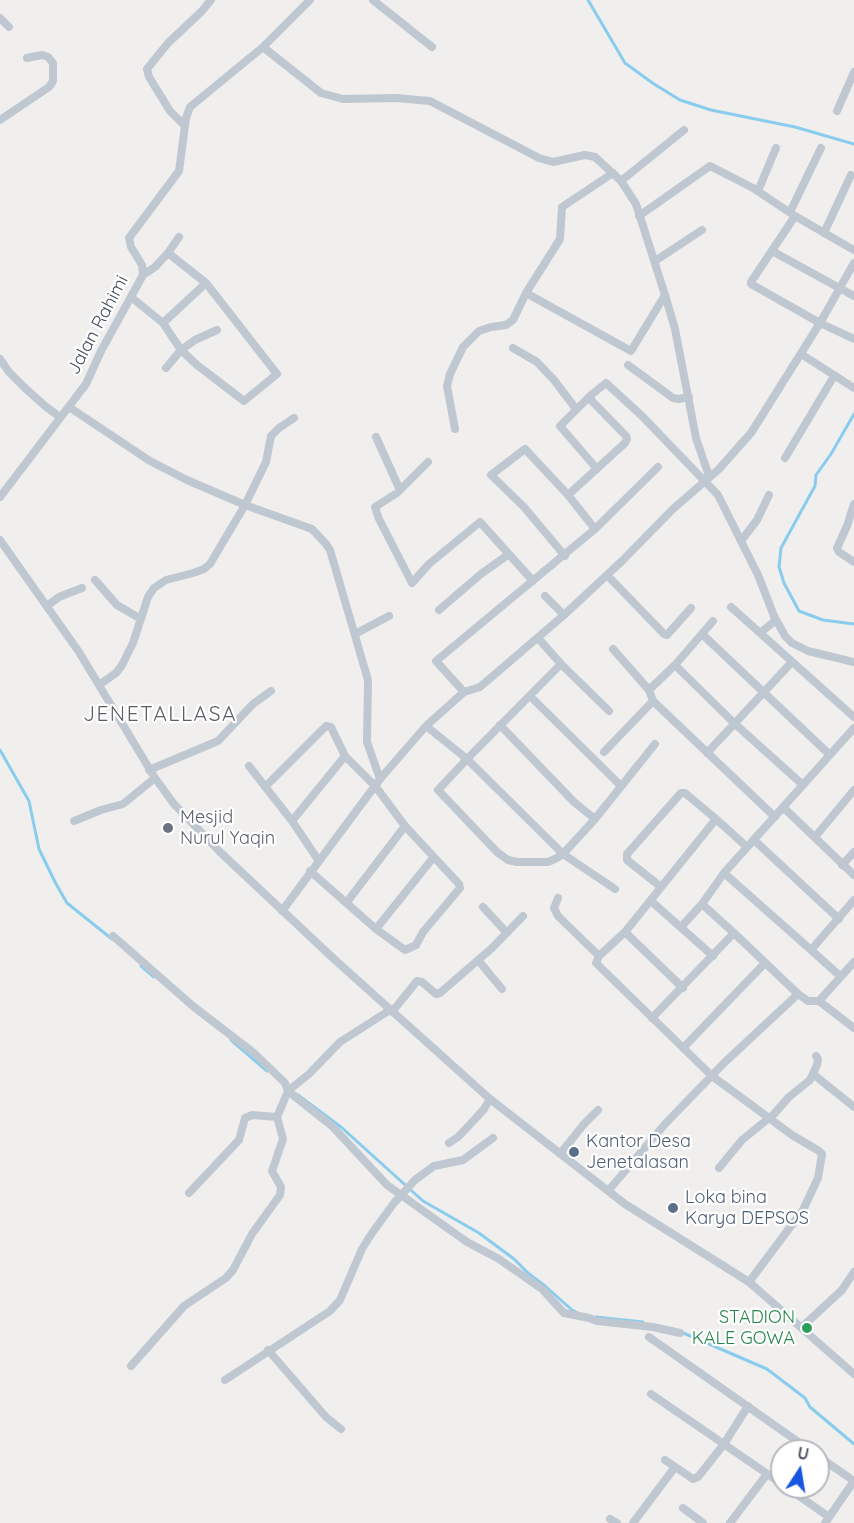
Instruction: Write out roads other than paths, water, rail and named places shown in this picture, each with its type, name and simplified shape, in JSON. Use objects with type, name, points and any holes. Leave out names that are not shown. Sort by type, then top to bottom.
[{"type":"street","points":[[184,125],[170,111],[149,77],[147,69],[168,43],[211,0]]},
{"type":"street","name":"Jalan Rahimi","points":[[0,497],[86,384],[100,351],[143,276],[142,265],[131,247],[129,238],[179,171],[187,112],[193,103],[263,47],[310,0]]},
{"type":"street","points":[[373,0],[432,47]]},
{"type":"street","points":[[0,18],[9,27]]},
{"type":"street","points":[[263,47],[321,93],[334,98],[405,98],[430,101],[539,159],[553,162],[590,156],[613,173],[636,204],[655,261],[675,329],[706,479]]},
{"type":"street","points":[[0,120],[49,87],[53,81],[53,63],[48,57],[42,55],[27,58]]},
{"type":"street","points":[[837,111],[854,72]]},
{"type":"street","points":[[621,181],[684,130]]},
{"type":"street","points":[[758,191],[776,148]]},
{"type":"street","points":[[821,148],[792,214],[751,284],[820,323],[854,339]]},
{"type":"street","points":[[639,216],[707,166],[758,191],[854,250]]},
{"type":"street","points":[[455,429],[447,386],[463,347],[479,331],[510,323],[560,239],[562,207],[613,173]]},
{"type":"street","points":[[824,233],[851,175]]},
{"type":"street","points":[[655,261],[702,230]]},
{"type":"street","points":[[143,276],[168,253],[179,237]]},
{"type":"street","points":[[772,251],[854,296]]},
{"type":"street","points":[[131,297],[163,322],[181,350],[243,400],[246,400],[277,374],[206,283],[168,253]]},
{"type":"street","points":[[282,911],[378,783],[426,726],[464,692],[480,687],[564,615],[673,509],[719,469],[751,433],[820,323],[854,263]]},
{"type":"street","points":[[163,322],[206,283]]},
{"type":"street","points":[[526,293],[631,351],[665,295]]},
{"type":"street","points":[[166,368],[181,350],[195,340],[218,330]]},
{"type":"street","points":[[513,348],[537,362],[576,409]]},
{"type":"street","points":[[801,354],[854,388]]},
{"type":"street","points":[[0,359],[25,388],[60,417]]},
{"type":"street","points":[[628,365],[674,398],[689,397]]},
{"type":"street","points":[[785,458],[834,376]]},
{"type":"street","points":[[597,469],[560,426],[604,383],[609,385],[706,479],[718,495],[785,636],[799,648],[854,662]]},
{"type":"street","points":[[568,495],[627,439],[591,400],[590,396]]},
{"type":"street","points":[[69,407],[150,461],[245,505],[312,529],[330,550],[368,680],[367,742],[378,783],[405,826],[459,884],[460,888],[423,932],[416,945],[405,950],[310,871]]},
{"type":"street","points":[[99,685],[116,673],[122,665],[148,597],[154,588],[166,580],[204,569],[210,564],[245,505],[266,462],[271,436],[294,418]]},
{"type":"street","points":[[376,437],[400,490]]},
{"type":"street","points":[[565,555],[524,507],[491,476],[525,449],[568,495],[595,529]]},
{"type":"street","points":[[428,462],[400,490],[376,505],[375,510],[412,583],[429,564],[480,522],[533,581]]},
{"type":"street","points":[[464,692],[436,661],[595,529],[658,467]]},
{"type":"street","points":[[741,542],[757,520],[769,495]]},
{"type":"street","points":[[854,504],[850,526],[837,550],[854,562]]},
{"type":"street","points":[[0,540],[79,652],[152,774],[181,812],[220,852],[391,1011],[490,1099],[647,1219],[749,1282],[854,1374]]},
{"type":"street","points":[[439,610],[481,574],[509,554]]},
{"type":"street","points":[[607,575],[664,634],[667,634],[691,608]]},
{"type":"street","points":[[95,580],[117,605],[141,619]]},
{"type":"street","points":[[47,606],[59,597],[82,588]]},
{"type":"street","points":[[545,596],[564,615]]},
{"type":"street","points":[[731,607],[854,717]]},
{"type":"street","points":[[355,633],[388,616]]},
{"type":"street","points":[[760,633],[776,620]]},
{"type":"street","points":[[649,690],[675,665],[713,621]]},
{"type":"street","points":[[702,634],[830,755]]},
{"type":"street","points":[[538,638],[609,711]]},
{"type":"street","points":[[613,649],[649,690],[653,700],[775,817]]},
{"type":"street","points":[[707,753],[791,663]]},
{"type":"street","points":[[561,664],[438,790],[497,852],[508,860],[530,864],[548,862],[563,854],[595,819],[655,744]]},
{"type":"street","points":[[675,665],[802,785]]},
{"type":"street","points":[[74,821],[123,804],[152,774],[218,741],[253,704],[271,691]]},
{"type":"street","points":[[530,696],[621,786]]},
{"type":"street","points":[[604,752],[653,700]]},
{"type":"street","points":[[500,725],[574,802],[595,819]]},
{"type":"street","points":[[266,786],[326,726],[331,727],[345,756],[378,783]]},
{"type":"street","points":[[426,726],[467,759],[563,854],[615,889]]},
{"type":"street","points":[[681,927],[750,843],[854,728]]},
{"type":"street","points":[[292,821],[345,756]]},
{"type":"street","points":[[249,766],[292,821],[319,861]]},
{"type":"street","points":[[815,837],[854,790]]},
{"type":"street","points":[[661,887],[627,860],[627,854],[681,793],[685,793],[750,843],[839,919]]},
{"type":"street","points":[[783,808],[854,875]]},
{"type":"street","points":[[716,819],[625,932],[596,959],[597,964],[712,1076],[792,1135],[819,1151],[823,1158],[818,1178],[802,1210],[749,1282]]},
{"type":"street","points":[[347,902],[405,826]]},
{"type":"street","points":[[842,865],[854,852]]},
{"type":"street","points":[[376,928],[433,858]]},
{"type":"street","points":[[724,873],[840,976]]},
{"type":"street","points":[[558,898],[554,909],[558,916],[599,956]]},
{"type":"street","points":[[811,950],[854,900]]},
{"type":"street","points":[[651,901],[713,956]]},
{"type":"street","points":[[702,904],[798,994],[808,1001],[819,1001],[854,1028]]},
{"type":"street","points":[[483,907],[507,933]]},
{"type":"street","points":[[131,1366],[184,1306],[226,1278],[233,1270],[252,1234],[280,1195],[281,1187],[272,1171],[283,1139],[277,1117],[288,1091],[309,1074],[340,1042],[391,1011],[417,981],[422,982],[436,994],[440,993],[524,916]]},
{"type":"street","points":[[625,932],[683,988]]},
{"type":"street","points":[[652,1018],[734,933]]},
{"type":"street","points":[[113,936],[194,1007],[254,1053],[285,1083],[288,1091],[332,1126],[387,1185],[404,1193],[467,1242],[499,1259],[542,1289],[564,1313],[597,1322],[653,1327],[680,1333]]},
{"type":"street","points":[[478,960],[502,989]]},
{"type":"street","points":[[819,1001],[854,962]]},
{"type":"street","points":[[682,1048],[765,963]]},
{"type":"street","points":[[608,1191],[642,1148],[712,1076],[798,994]]},
{"type":"street","points":[[719,1168],[742,1140],[805,1085],[813,1074],[819,1059],[816,1056]]},
{"type":"street","points":[[813,1074],[854,1107]]},
{"type":"street","points":[[449,1143],[476,1118],[490,1099]]},
{"type":"street","points":[[560,1154],[598,1110]]},
{"type":"street","points":[[189,1193],[238,1140],[245,1118],[252,1115],[277,1117]]},
{"type":"street","points":[[225,1380],[268,1350],[323,1317],[340,1300],[362,1248],[416,1180],[434,1166],[463,1160],[493,1138]]},
{"type":"street","points":[[802,1327],[842,1290],[854,1272]]},
{"type":"street","points":[[649,1337],[794,1439]]},
{"type":"street","points":[[268,1350],[326,1417],[341,1429]]},
{"type":"street","points":[[651,1394],[770,1476]]},
{"type":"street","points":[[665,1460],[695,1479],[724,1444],[748,1406]]},
{"type":"street","points":[[801,1499],[827,1520],[854,1481],[830,1464]]},
{"type":"street","points":[[633,1523],[675,1467]]},
{"type":"street","points":[[730,1523],[767,1474]]},
{"type":"street","points":[[683,1508],[703,1523]]},
{"type":"waterway","points":[[588,0],[625,63],[680,100],[711,110],[795,127],[854,144]]},
{"type":"waterway","points":[[854,414],[816,475],[815,486],[781,548],[779,567],[784,583],[799,611],[823,620],[854,624]]},
{"type":"waterway","points":[[0,750],[29,801],[39,849],[67,903],[112,939]]},
{"type":"waterway","points":[[141,966],[154,977]]},
{"type":"waterway","points":[[231,1040],[267,1071]]},
{"type":"waterway","points":[[298,1095],[341,1127],[423,1201],[479,1233],[578,1313]]},
{"type":"waterway","points":[[596,1317],[643,1322]]},
{"type":"waterway","points":[[681,1332],[767,1369],[805,1398],[810,1407],[854,1444]]},
{"type":"place","name":"Mesjid Nurul Yaqin","points":[[168,828]]},
{"type":"place","name":"Kantor Desa Jenetalasan","points":[[574,1152]]},
{"type":"place","name":"Loka bina Karya DEPSOS","points":[[673,1208]]},
{"type":"place","name":"STADION KALE GOWA","points":[[807,1328]]},
{"type":"district","name":"JENETALLASA","points":[[160,715]]}]
